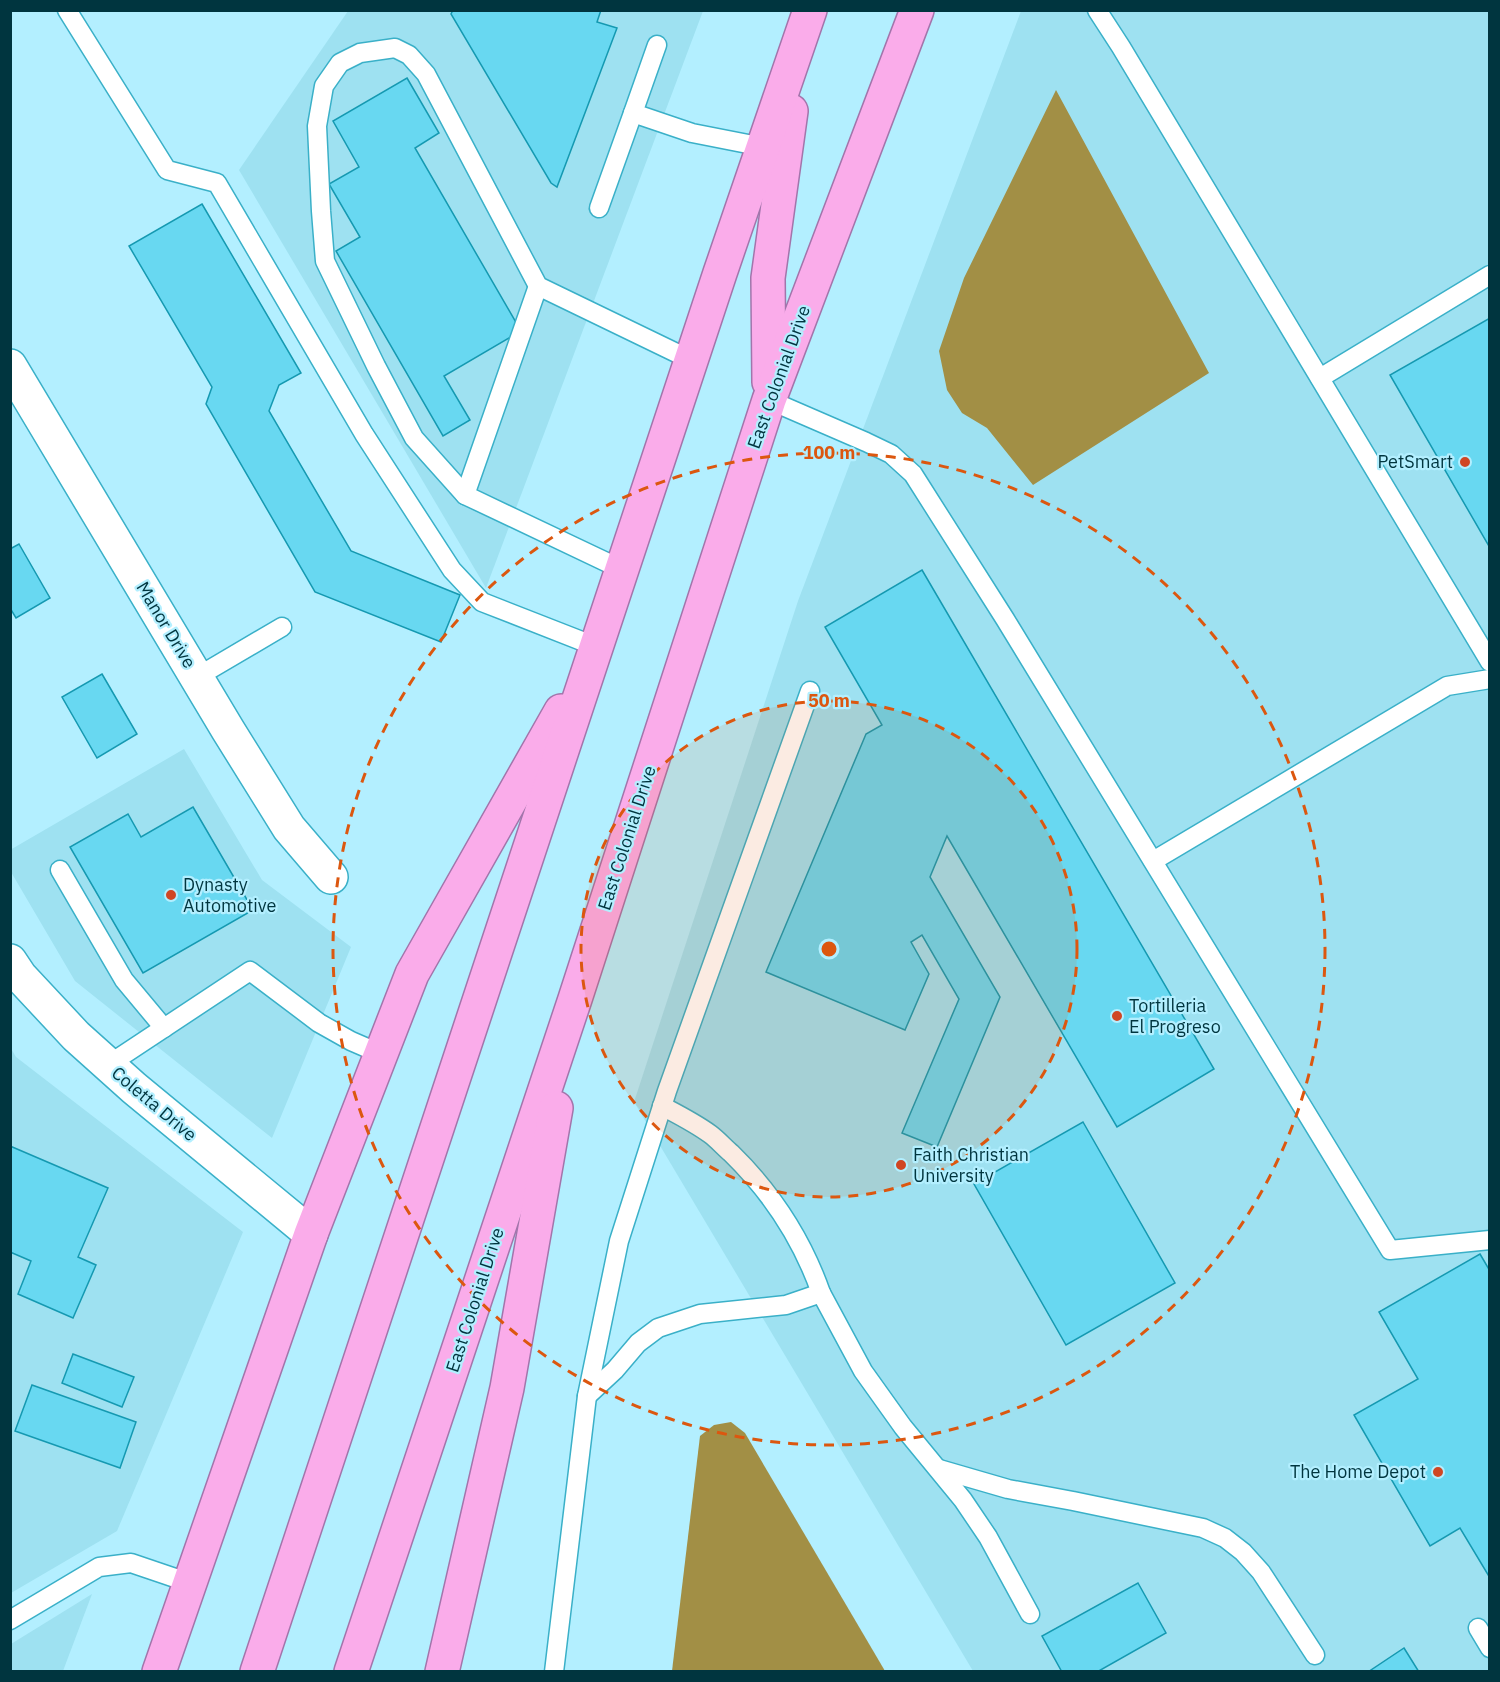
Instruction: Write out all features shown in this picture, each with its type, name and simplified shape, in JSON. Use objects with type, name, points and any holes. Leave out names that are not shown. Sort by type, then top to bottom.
[{"type":"highway","name":"East Colonial Drive","points":[[351,1671],[575,999],[769,400],[917,10]]},
{"type":"highway","points":[[257,1671],[806,21]]},
{"type":"highway","points":[[769,400],[768,278],[806,21]]},
{"type":"highway","points":[[159,1671],[311,1234],[412,974],[597,647]]},
{"type":"highway","points":[[442,1671],[507,1389],[575,999]]},
{"type":"street","name":"Manor Drive","points":[[10,366],[289,828],[331,877]]},
{"type":"street","name":"Coletta Drive","points":[[10,961],[20,976],[68,1028],[108,1065],[311,1234]]},
{"type":"lane","points":[[67,10],[167,170],[217,183],[364,434],[452,570],[482,602],[597,647]]},
{"type":"lane","points":[[1097,10],[1490,662]]},
{"type":"lane","points":[[599,208],[657,45]]},
{"type":"lane","points":[[623,570],[465,495],[414,438],[325,261],[317,126],[324,86],[340,63],[360,53],[394,48],[409,55],[426,74],[538,286],[692,360]]},
{"type":"lane","points":[[633,113],[692,133],[763,147]]},
{"type":"lane","points":[[1320,378],[1490,275]]},
{"type":"lane","points":[[465,495],[538,286]]},
{"type":"lane","points":[[769,400],[891,454],[913,474],[1005,619],[1390,1250],[1490,1240]]},
{"type":"lane","points":[[197,677],[282,627]]},
{"type":"lane","points":[[1153,861],[1447,686],[1490,679]]},
{"type":"lane","points":[[554,1671],[587,1396],[619,1241],[662,1106],[810,691]]},
{"type":"lane","points":[[60,870],[124,980],[164,1028]]},
{"type":"lane","points":[[108,1065],[250,971],[319,1023],[381,1054]]},
{"type":"lane","points":[[662,1106],[712,1135],[767,1192],[802,1246],[821,1293],[863,1371],[903,1427],[963,1500],[988,1537],[1030,1614]]},
{"type":"lane","points":[[587,1396],[615,1370],[638,1343],[658,1328],[700,1314],[786,1305],[821,1293]]},
{"type":"lane","points":[[939,1469],[1008,1489],[1203,1528],[1225,1538],[1243,1552],[1261,1572],[1315,1655]]},
{"type":"lane","points":[[10,1620],[99,1568],[131,1563],[190,1583]]},
{"type":"lane","points":[[1478,1628],[1490,1648]]},
{"type":"shaded area","points":[[348,11],[703,11],[486,588],[239,170]]},
{"type":"shaded area","points":[[1021,11],[1489,11],[1489,1671],[973,1671],[634,1102],[798,601]]},
{"type":"shaded area","points":[[1056,90],[1209,373],[1033,485],[987,428],[962,413],[947,390],[939,351],[964,278]]},
{"type":"shaded area","points":[[184,749],[262,880],[351,947],[272,1138],[75,981],[11,872],[10,850]]},
{"type":"shaded area","points":[[10,1047],[16,1057],[243,1232],[117,1531],[11,1593]]},
{"type":"shaded area","points":[[731,1422],[745,1433],[885,1671],[672,1671],[700,1436],[714,1425]]},
{"type":"shaded area","points":[[92,1594],[63,1671],[11,1671],[11,1644]]},
{"type":"building","points":[[453,10],[601,10],[597,22],[617,28],[557,187],[551,183],[451,14]]},
{"type":"building","points":[[407,78],[439,133],[415,148],[521,331],[444,376],[470,420],[443,436],[336,251],[360,237],[329,184],[359,167],[333,121]]},
{"type":"building","points":[[202,204],[301,373],[279,385],[269,411],[351,551],[460,595],[441,642],[315,592],[206,404],[212,387],[129,246]]},
{"type":"building","name":"PetSmart","points":[[1490,318],[1490,548],[1390,375]]},
{"type":"building","points":[[19,544],[50,598],[16,618],[10,608],[10,549]]},
{"type":"building","points":[[922,570],[1214,1069],[1117,1127],[947,836],[930,877],[1000,997],[937,1147],[902,1133],[959,999],[922,935],[911,942],[929,974],[905,1030],[766,972],[866,734],[882,725],[825,627]]},
{"type":"building","points":[[102,674],[137,734],[97,758],[62,697]]},
{"type":"building","points":[[193,807],[253,910],[143,973],[70,847],[128,814],[141,837]]},
{"type":"building","points":[[1083,1122],[1175,1283],[1066,1345],[974,1184]]},
{"type":"building","points":[[10,1146],[108,1188],[78,1257],[96,1265],[73,1318],[18,1294],[31,1261],[10,1252]]},
{"type":"building","name":"The Home Depot","points":[[1480,1254],[1490,1271],[1490,1578],[1460,1528],[1430,1546],[1354,1415],[1418,1379],[1379,1312]]},
{"type":"building","points":[[73,1354],[134,1377],[122,1407],[62,1383]]},
{"type":"building","points":[[32,1385],[136,1422],[120,1468],[15,1431]]},
{"type":"building","points":[[1138,1583],[1166,1633],[1097,1672],[1062,1672],[1042,1636]]},
{"type":"building","points":[[1404,1648],[1419,1672],[1368,1672]]},
{"type":"place","name":"PetSmart","points":[[1465,462]]},
{"type":"place","name":"Dynasty Automotive","points":[[171,895]]},
{"type":"place","name":"Tortilleria El Progreso","points":[[1117,1016]]},
{"type":"place","name":"Faith Christian University","points":[[901,1165]]},
{"type":"place","name":"The Home Depot","points":[[1438,1472]]}]
